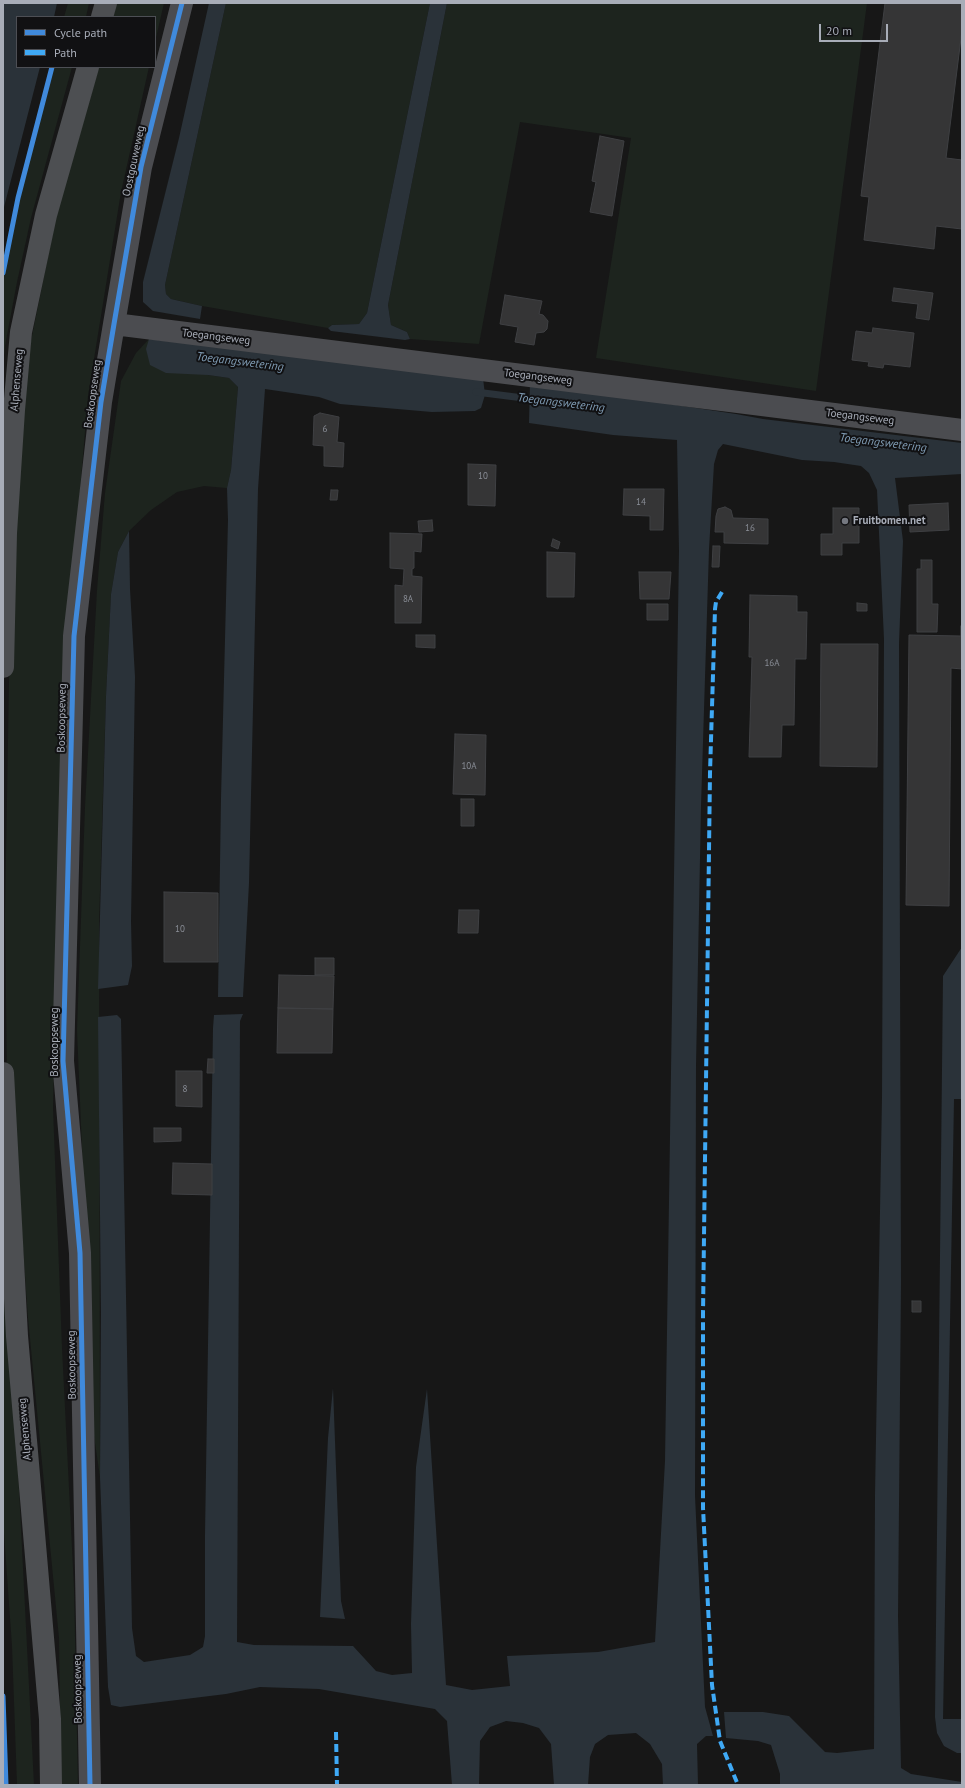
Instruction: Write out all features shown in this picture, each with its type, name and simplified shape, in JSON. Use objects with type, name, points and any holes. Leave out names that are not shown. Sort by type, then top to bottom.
[{"type":"main road","points":[[102,16],[106,3]]},
{"type":"main road","name":"Alphenseweg","points":[[3,667],[6,533],[21,332],[46,215],[88,68]]},
{"type":"main road","name":"Alphenseweg","points":[[3,1073],[17,1336],[50,1719],[51,1785]]},
{"type":"street","name":"Oostgouweweg","points":[[114,324],[141,167],[182,3]]},
{"type":"street","name":"Toegangseweg","points":[[114,324],[962,430]]},
{"type":"street","name":"Boskoopseweg","points":[[90,1785],[80,1253],[64,1069],[64,1048],[74,636],[101,402],[114,324]]},
{"type":"shaded area","points":[[68,3],[89,3],[86,16],[64,16]]},
{"type":"shaded area","points":[[117,3],[164,3],[156,38],[156,16],[113,16]]},
{"type":"shaded area","points":[[226,3],[430,3],[367,313],[359,324],[332,325],[328,328],[202,306],[171,299],[166,294],[165,285]]},
{"type":"shaded area","points":[[447,3],[867,3],[816,391],[596,358],[631,138],[520,122],[479,344],[410,339],[407,332],[391,325],[388,305]]},
{"type":"shaded area","points":[[51,68],[72,68],[31,218],[17,282],[5,346],[3,367],[3,269]]},
{"type":"shaded area","points":[[99,68],[149,68],[121,192],[88,396],[69,621],[58,862],[53,1108],[62,1348],[74,1588],[78,1785],[61,1785],[59,1638],[28,1318],[16,1149],[7,1078],[5,916],[9,681],[19,451],[24,394],[31,341],[56,217]]},
{"type":"shaded area","points":[[149,339],[208,375],[229,378],[238,387],[231,470],[227,488],[204,486],[177,492],[151,510],[129,531],[118,552],[111,594],[106,696],[99,923],[100,1477],[94,1436],[77,1030],[85,807],[97,590],[105,493],[121,381],[136,353]]},
{"type":"shaded area","points":[[3,1277],[13,1371],[34,1785],[17,1785],[12,1646],[3,1519]]},
{"type":"water","points":[[3,3],[57,3],[54,16],[16,16],[16,68],[40,68],[3,211]]},
{"type":"water","points":[[209,3],[226,3],[165,285],[166,294],[171,299],[202,306],[200,319],[153,311],[143,302],[143,282],[179,138]]},
{"type":"water","points":[[430,3],[447,3],[388,305],[391,325],[407,332],[410,339],[405,340],[331,331],[328,328],[332,325],[359,324],[367,313]]},
{"type":"water","points":[[149,339],[483,378],[485,395],[481,408],[475,411],[432,412],[340,404],[319,397],[265,389],[258,489],[249,883],[243,997],[218,997],[228,520],[227,488],[231,470],[238,387],[229,378],[208,375],[166,373],[150,365],[146,349]]},
{"type":"water","points":[[530,383],[763,419],[962,443],[962,474],[895,478],[903,541],[899,643],[901,1283],[898,1616],[901,1768],[911,1774],[962,1782],[962,1785],[780,1785],[780,1774],[771,1745],[758,1741],[726,1738],[724,1712],[763,1712],[789,1716],[825,1752],[837,1753],[874,1749],[875,1495],[882,1097],[884,639],[877,490],[869,473],[861,466],[834,462],[802,460],[723,444],[718,450],[714,464],[709,549],[701,806],[696,1066],[695,1496],[705,1707],[713,1736],[706,1736],[697,1744],[698,1785],[663,1785],[662,1764],[650,1744],[636,1733],[608,1735],[595,1744],[590,1757],[588,1785],[554,1785],[551,1744],[539,1728],[523,1723],[506,1721],[490,1727],[480,1741],[479,1785],[452,1785],[447,1721],[435,1709],[319,1689],[260,1687],[226,1694],[120,1707],[111,1705],[108,1687],[100,1477],[101,1313],[98,1017],[117,1015],[121,1019],[132,1628],[136,1656],[144,1662],[190,1655],[203,1647],[205,1636],[205,1535],[213,1028],[214,1015],[243,1014],[240,1021],[237,1642],[254,1645],[353,1646],[376,1671],[392,1675],[412,1673],[411,1624],[416,1467],[427,1389],[446,1685],[472,1690],[510,1686],[507,1656],[598,1652],[655,1642],[665,1461],[679,551],[677,440],[613,435],[529,423]]},
{"type":"water","points":[[129,531],[130,589],[135,677],[131,921],[132,966],[128,985],[98,989],[106,696],[111,594],[118,552]]},
{"type":"water","points":[[962,947],[962,1099],[954,1099],[943,1719],[962,1719],[962,1753],[957,1753],[944,1746],[937,1733],[935,1717],[943,976]]},
{"type":"water","points":[[333,1388],[341,1601],[345,1619],[320,1617],[328,1438]]},
{"type":"building","points":[[885,3],[962,3],[962,30],[946,158],[962,160],[962,229],[936,226],[934,249],[864,240],[869,197],[861,196]]},
{"type":"building","points":[[600,136],[624,141],[612,216],[590,212],[596,182],[592,181]]},
{"type":"building","points":[[894,288],[933,293],[929,320],[916,318],[918,304],[892,301]]},
{"type":"building","points":[[505,295],[542,301],[539,314],[543,315],[548,321],[547,329],[544,332],[536,333],[534,345],[515,342],[518,327],[500,324]]},
{"type":"building","points":[[873,328],[914,333],[910,367],[884,364],[883,368],[868,366],[869,362],[852,360],[856,331],[872,333]]},
{"type":"building","points":[[320,413],[339,417],[337,442],[344,443],[343,467],[324,466],[324,446],[313,445],[314,416]]},
{"type":"building","points":[[468,464],[496,465],[495,506],[468,505]]},
{"type":"building","points":[[624,489],[664,489],[663,530],[650,530],[650,516],[623,515]]},
{"type":"building","points":[[331,490],[338,490],[337,500],[330,500]]},
{"type":"building","points":[[948,503],[949,530],[910,532],[909,505]]},
{"type":"building","points":[[725,507],[731,510],[733,518],[768,519],[768,544],[724,543],[724,532],[715,532],[718,509]]},
{"type":"building","points":[[833,508],[859,508],[859,543],[842,543],[842,555],[821,555],[821,534],[833,534]]},
{"type":"building","points":[[432,520],[433,531],[419,532],[418,521]]},
{"type":"building","points":[[390,533],[422,534],[421,552],[414,551],[414,568],[412,569],[412,576],[422,577],[421,623],[395,623],[395,585],[403,586],[404,569],[390,568]]},
{"type":"building","points":[[553,539],[560,542],[558,549],[551,546]]},
{"type":"building","points":[[713,546],[720,546],[719,567],[712,567]]},
{"type":"building","points":[[547,552],[575,553],[574,597],[547,597]]},
{"type":"building","points":[[921,560],[932,560],[932,604],[938,604],[937,632],[917,632],[917,569],[921,569]]},
{"type":"building","points":[[639,572],[671,572],[669,599],[640,599]]},
{"type":"building","points":[[750,595],[797,596],[797,612],[807,612],[806,659],[795,659],[794,725],[782,725],[781,757],[749,757],[752,657],[749,657]]},
{"type":"building","points":[[857,603],[867,604],[867,611],[857,611]]},
{"type":"building","points":[[647,604],[668,604],[668,620],[647,620]]},
{"type":"building","points":[[961,626],[962,669],[951,668],[949,906],[906,905],[909,635],[961,636]]},
{"type":"building","points":[[416,635],[435,635],[435,648],[416,647]]},
{"type":"building","points":[[821,644],[878,644],[877,767],[820,766]]},
{"type":"building","points":[[455,734],[486,735],[485,795],[453,794]]},
{"type":"building","points":[[461,799],[474,799],[474,826],[461,826]]},
{"type":"building","points":[[164,892],[218,893],[218,962],[164,962]]},
{"type":"building","points":[[459,910],[479,910],[478,933],[458,933]]},
{"type":"building","points":[[315,958],[334,958],[334,975],[315,975]]},
{"type":"building","points":[[279,975],[334,976],[333,1009],[278,1008]]},
{"type":"building","points":[[278,1008],[333,1009],[332,1053],[277,1053]]},
{"type":"building","points":[[208,1059],[214,1059],[214,1073],[207,1073]]},
{"type":"building","points":[[176,1071],[202,1071],[202,1107],[176,1106]]},
{"type":"building","points":[[154,1128],[181,1128],[181,1141],[154,1142]]},
{"type":"building","points":[[173,1163],[212,1164],[212,1195],[172,1194]]},
{"type":"building","points":[[912,1301],[921,1301],[921,1312],[912,1312]]},
{"type":"waterway","name":"Toegangswetering","points":[[476,392],[539,400]]},
{"type":"marked path","points":[[722,592],[716,602],[715,609],[710,773],[703,1314],[703,1508],[712,1685],[720,1741],[738,1785]]},
{"type":"marked path","points":[[336,1732],[337,1785]]},
{"type":"cycle path","points":[[90,1785],[80,1253],[63,1061],[74,636],[101,402],[114,324],[141,167],[182,3]]},
{"type":"cycle path","points":[[3,273],[18,198],[52,68]]},
{"type":"cycle path","points":[[3,1696],[6,1785]]},
{"type":"place","name":"Fruitbomen.net","points":[[845,521]]}]
